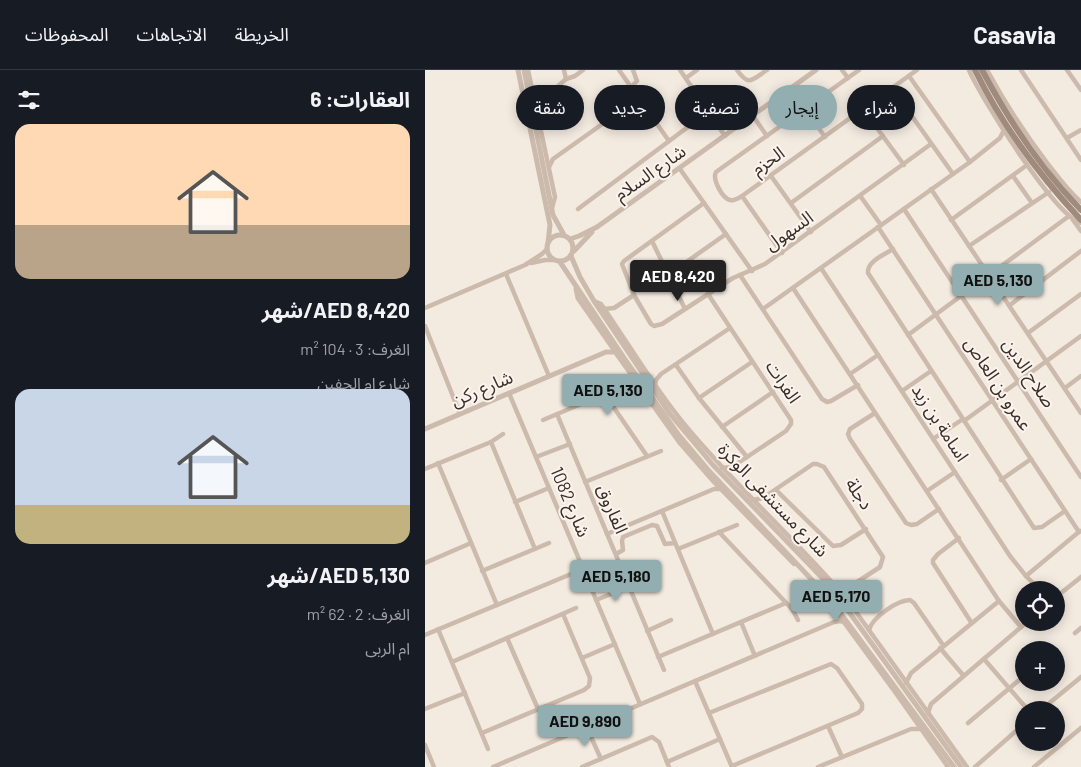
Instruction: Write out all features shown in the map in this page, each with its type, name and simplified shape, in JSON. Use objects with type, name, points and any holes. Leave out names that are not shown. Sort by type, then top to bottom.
[{"type":"main road","points":[[975,70],[999,114],[1031,162],[1081,222]]},
{"type":"main road","points":[[982,70],[1008,116],[1037,158],[1081,210]]},
{"type":"main road","points":[[1008,116],[1009,108]]},
{"type":"main road","points":[[999,114],[999,123]]},
{"type":"street","points":[[518,70],[521,85]]},
{"type":"street","points":[[524,70],[552,208],[563,235]]},
{"type":"street","points":[[528,70],[531,85]]},
{"type":"street","points":[[564,70],[566,79]]},
{"type":"street","points":[[559,85],[583,70]]},
{"type":"street","points":[[619,70],[630,85]]},
{"type":"street","points":[[633,70],[637,81],[633,85]]},
{"type":"street","points":[[679,70],[691,85]]},
{"type":"street","points":[[686,78],[697,70]]},
{"type":"street","points":[[737,70],[748,81],[767,70]]},
{"type":"street","name":"شارع السلام","points":[[758,112],[817,70]]},
{"type":"street","points":[[842,70],[848,78]]},
{"type":"street","points":[[837,86],[859,70]]},
{"type":"street","name":"الحزم","points":[[896,85],[917,70]]},
{"type":"street","points":[[969,70],[999,123],[1027,165],[1071,217],[1081,232]]},
{"type":"street","points":[[987,70],[1009,108],[1070,192],[1081,202]]},
{"type":"street","points":[[1021,70],[1081,160]]},
{"type":"street","points":[[1067,70],[1081,90]]},
{"type":"street","points":[[909,76],[970,162]]},
{"type":"street","name":"الحزم","points":[[767,136],[716,172],[715,181],[726,198],[736,200],[847,121]]},
{"type":"street","points":[[915,122],[953,174]]},
{"type":"street","points":[[758,123],[767,136],[775,130]]},
{"type":"street","points":[[530,130],[550,225],[547,246],[550,257],[553,260]]},
{"type":"street","points":[[541,130],[555,198],[552,208]]},
{"type":"street","points":[[549,167],[557,157],[595,130]]},
{"type":"street","points":[[661,130],[669,141]]},
{"type":"street","points":[[578,209],[684,130]]},
{"type":"street","points":[[721,130],[725,136]]},
{"type":"street","name":"شارع السلام","points":[[570,239],[597,227],[733,130]]},
{"type":"street","points":[[820,130],[825,137]]},
{"type":"street","points":[[879,130],[904,165]]},
{"type":"street","points":[[763,309],[970,162],[1000,138],[1004,130]]},
{"type":"street","points":[[1067,138],[1081,130]]},
{"type":"street","points":[[791,203],[883,136]]},
{"type":"street","points":[[1000,138],[1010,140]]},
{"type":"street","name":"السهول","points":[[634,295],[648,322],[654,326],[662,324],[740,275],[752,271],[782,253],[931,144]]},
{"type":"street","points":[[545,152],[553,157],[557,157]]},
{"type":"street","points":[[951,220],[1027,165]]},
{"type":"street","points":[[680,169],[752,271]]},
{"type":"street","points":[[771,176],[811,232]]},
{"type":"street","points":[[1013,176],[1033,203]]},
{"type":"street","points":[[931,190],[1028,332],[1081,414]]},
{"type":"street","points":[[969,246],[1049,192]]},
{"type":"street","points":[[742,196],[782,253]]},
{"type":"street","name":"عمرو بن العاص","points":[[861,196],[936,315],[1080,531]]},
{"type":"street","points":[[604,309],[614,308],[634,295],[622,264],[624,261],[704,203]]},
{"type":"street","name":"صلاح الدين","points":[[904,209],[1081,477]]},
{"type":"street","points":[[1071,217],[1081,222]]},
{"type":"street","points":[[908,335],[1071,217]]},
{"type":"street","name":"شارع السلام","points":[[572,254],[597,227]]},
{"type":"street","points":[[669,274],[726,234]]},
{"type":"street","points":[[425,308],[525,265],[542,254],[556,235],[563,235],[570,239],[573,245],[572,254],[566,260],[560,262],[545,260],[525,265]]},
{"type":"street","points":[[652,241],[685,309]]},
{"type":"street","points":[[893,249],[869,264],[868,273],[1001,480],[1034,528],[1042,527],[1065,511]]},
{"type":"street","points":[[1009,306],[1081,251]]},
{"type":"street","name":"شارع مستشفى الوكرة","points":[[572,254],[580,277],[594,301],[655,392],[690,439],[831,587],[965,767]]},
{"type":"street","name":"شارع مستشفى الوكرة","points":[[560,262],[624,358],[678,434],[710,472],[836,606],[954,767]]},
{"type":"street","name":"اسامة بن زيد","points":[[821,268],[1010,556],[1031,581]]},
{"type":"street","points":[[506,274],[549,376]]},
{"type":"street","points":[[740,275],[822,399],[827,402],[831,401],[858,385]]},
{"type":"street","name":"شارع مستشفى الوكرة","points":[[576,286],[578,298],[667,426],[713,481],[824,596],[948,767]]},
{"type":"street","points":[[793,288],[999,601],[1015,620]]},
{"type":"street","name":"الفرات","points":[[708,294],[789,415],[791,424],[786,431],[732,467],[722,468],[713,465]]},
{"type":"street","points":[[1028,332],[1081,294]]},
{"type":"street","name":"شارع مستشفى الوكرة","points":[[594,301],[601,304],[688,429],[730,477],[846,598],[965,767]]},
{"type":"street","points":[[610,318],[614,308]]},
{"type":"street","points":[[425,326],[460,414]]},
{"type":"street","points":[[650,376],[661,374],[730,328]]},
{"type":"street","points":[[933,439],[993,401],[1081,336]]},
{"type":"street","points":[[606,352],[609,344]]},
{"type":"street","name":"شارع ركن","points":[[425,429],[606,352],[615,352]]},
{"type":"street","name":"شارع مستشفى الوكرة","points":[[615,352],[624,358]]},
{"type":"street","points":[[850,374],[878,355]]},
{"type":"street","points":[[699,398],[753,362]]},
{"type":"street","points":[[676,364],[699,398],[747,457]]},
{"type":"street","points":[[902,391],[931,371]]},
{"type":"street","points":[[655,392],[655,384],[661,374]]},
{"type":"street","points":[[1065,388],[1081,376]]},
{"type":"street","points":[[722,427],[773,392]]},
{"type":"street","name":"شارع 1082","points":[[509,393],[640,704]]},
{"type":"street","points":[[543,420],[604,396],[647,456]]},
{"type":"street","points":[[875,412],[850,429],[848,434],[850,439],[906,523],[911,526],[917,524],[939,509]]},
{"type":"street","name":"الفاروق","points":[[557,414],[664,670]]},
{"type":"street","points":[[425,469],[491,442],[503,434]]},
{"type":"street","points":[[491,442],[535,549]]},
{"type":"street","points":[[536,458],[570,444]]},
{"type":"street","points":[[585,482],[661,451]]},
{"type":"street","points":[[1001,480],[1031,459]]},
{"type":"street","points":[[438,463],[497,605]]},
{"type":"street","name":"دجلة","points":[[753,500],[763,498],[809,466],[821,465],[866,530],[881,554],[883,561],[880,567],[848,588],[838,589],[831,587]]},
{"type":"street","points":[[730,477],[732,467]]},
{"type":"street","points":[[710,472],[714,484],[710,490]]},
{"type":"street","points":[[927,491],[955,472]]},
{"type":"street","points":[[515,502],[549,488]]},
{"type":"street","points":[[607,534],[710,490],[721,489]]},
{"type":"street","points":[[776,490],[833,546],[841,545],[866,530]]},
{"type":"street","points":[[761,508],[763,498]]},
{"type":"street","points":[[661,511],[713,634]]},
{"type":"street","points":[[615,554],[623,550],[623,537],[652,525],[657,526],[665,544],[675,543]]},
{"type":"street","points":[[678,549],[737,525]]},
{"type":"street","points":[[1026,576],[1080,531]]},
{"type":"street","points":[[719,532],[786,602],[798,620]]},
{"type":"street","points":[[959,538],[934,557],[933,563],[971,622]]},
{"type":"street","points":[[482,571],[549,543]]},
{"type":"street","points":[[425,563],[471,544]]},
{"type":"street","points":[[425,635],[583,569]]},
{"type":"street","points":[[1065,590],[1081,577]]},
{"type":"street","points":[[596,600],[629,587]]},
{"type":"street","points":[[847,607],[848,588]]},
{"type":"street","points":[[869,630],[874,620],[901,602],[911,601],[941,647],[963,675]]},
{"type":"street","points":[[906,683],[911,672],[999,601]]},
{"type":"street","points":[[658,657],[786,602]]},
{"type":"street","points":[[834,622],[837,617],[836,606]]},
{"type":"street","points":[[452,662],[576,608]]},
{"type":"street","points":[[481,733],[588,687],[591,680],[563,614]]},
{"type":"street","points":[[647,631],[671,620]]},
{"type":"street","points":[[861,620],[874,620]]},
{"type":"street","points":[[493,767],[834,622],[843,621],[851,627]]},
{"type":"street","points":[[741,622],[755,656]]},
{"type":"street","points":[[1075,633],[1081,628]]},
{"type":"street","points":[[438,629],[488,749]]},
{"type":"street","points":[[928,713],[931,704],[1016,631]]},
{"type":"street","points":[[507,638],[538,709]]},
{"type":"street","points":[[582,658],[615,644]]},
{"type":"street","points":[[984,658],[1021,701]]},
{"type":"street","points":[[695,681],[732,767],[858,713],[862,707],[860,701],[837,668],[831,664],[709,713]]},
{"type":"street","points":[[900,674],[911,672]]},
{"type":"street","points":[[1052,701],[1081,677]]},
{"type":"street","points":[[968,723],[1015,684]]},
{"type":"street","points":[[425,709],[465,693]]},
{"type":"street","points":[[914,700],[925,705],[931,704]]},
{"type":"street","points":[[911,728],[914,719]]},
{"type":"street","points":[[827,726],[842,757]]},
{"type":"street","points":[[587,728],[601,759]]},
{"type":"street","points":[[818,767],[911,728],[920,728],[927,731]]},
{"type":"street","points":[[1065,739],[1081,728]]},
{"type":"street","points":[[965,767],[976,766],[1015,732]]},
{"type":"street","points":[[582,767],[652,737],[659,742],[668,765],[720,739]]},
{"type":"street","points":[[425,745],[427,755],[434,767]]},
{"type":"street","points":[[1034,767],[1051,751]]}]
